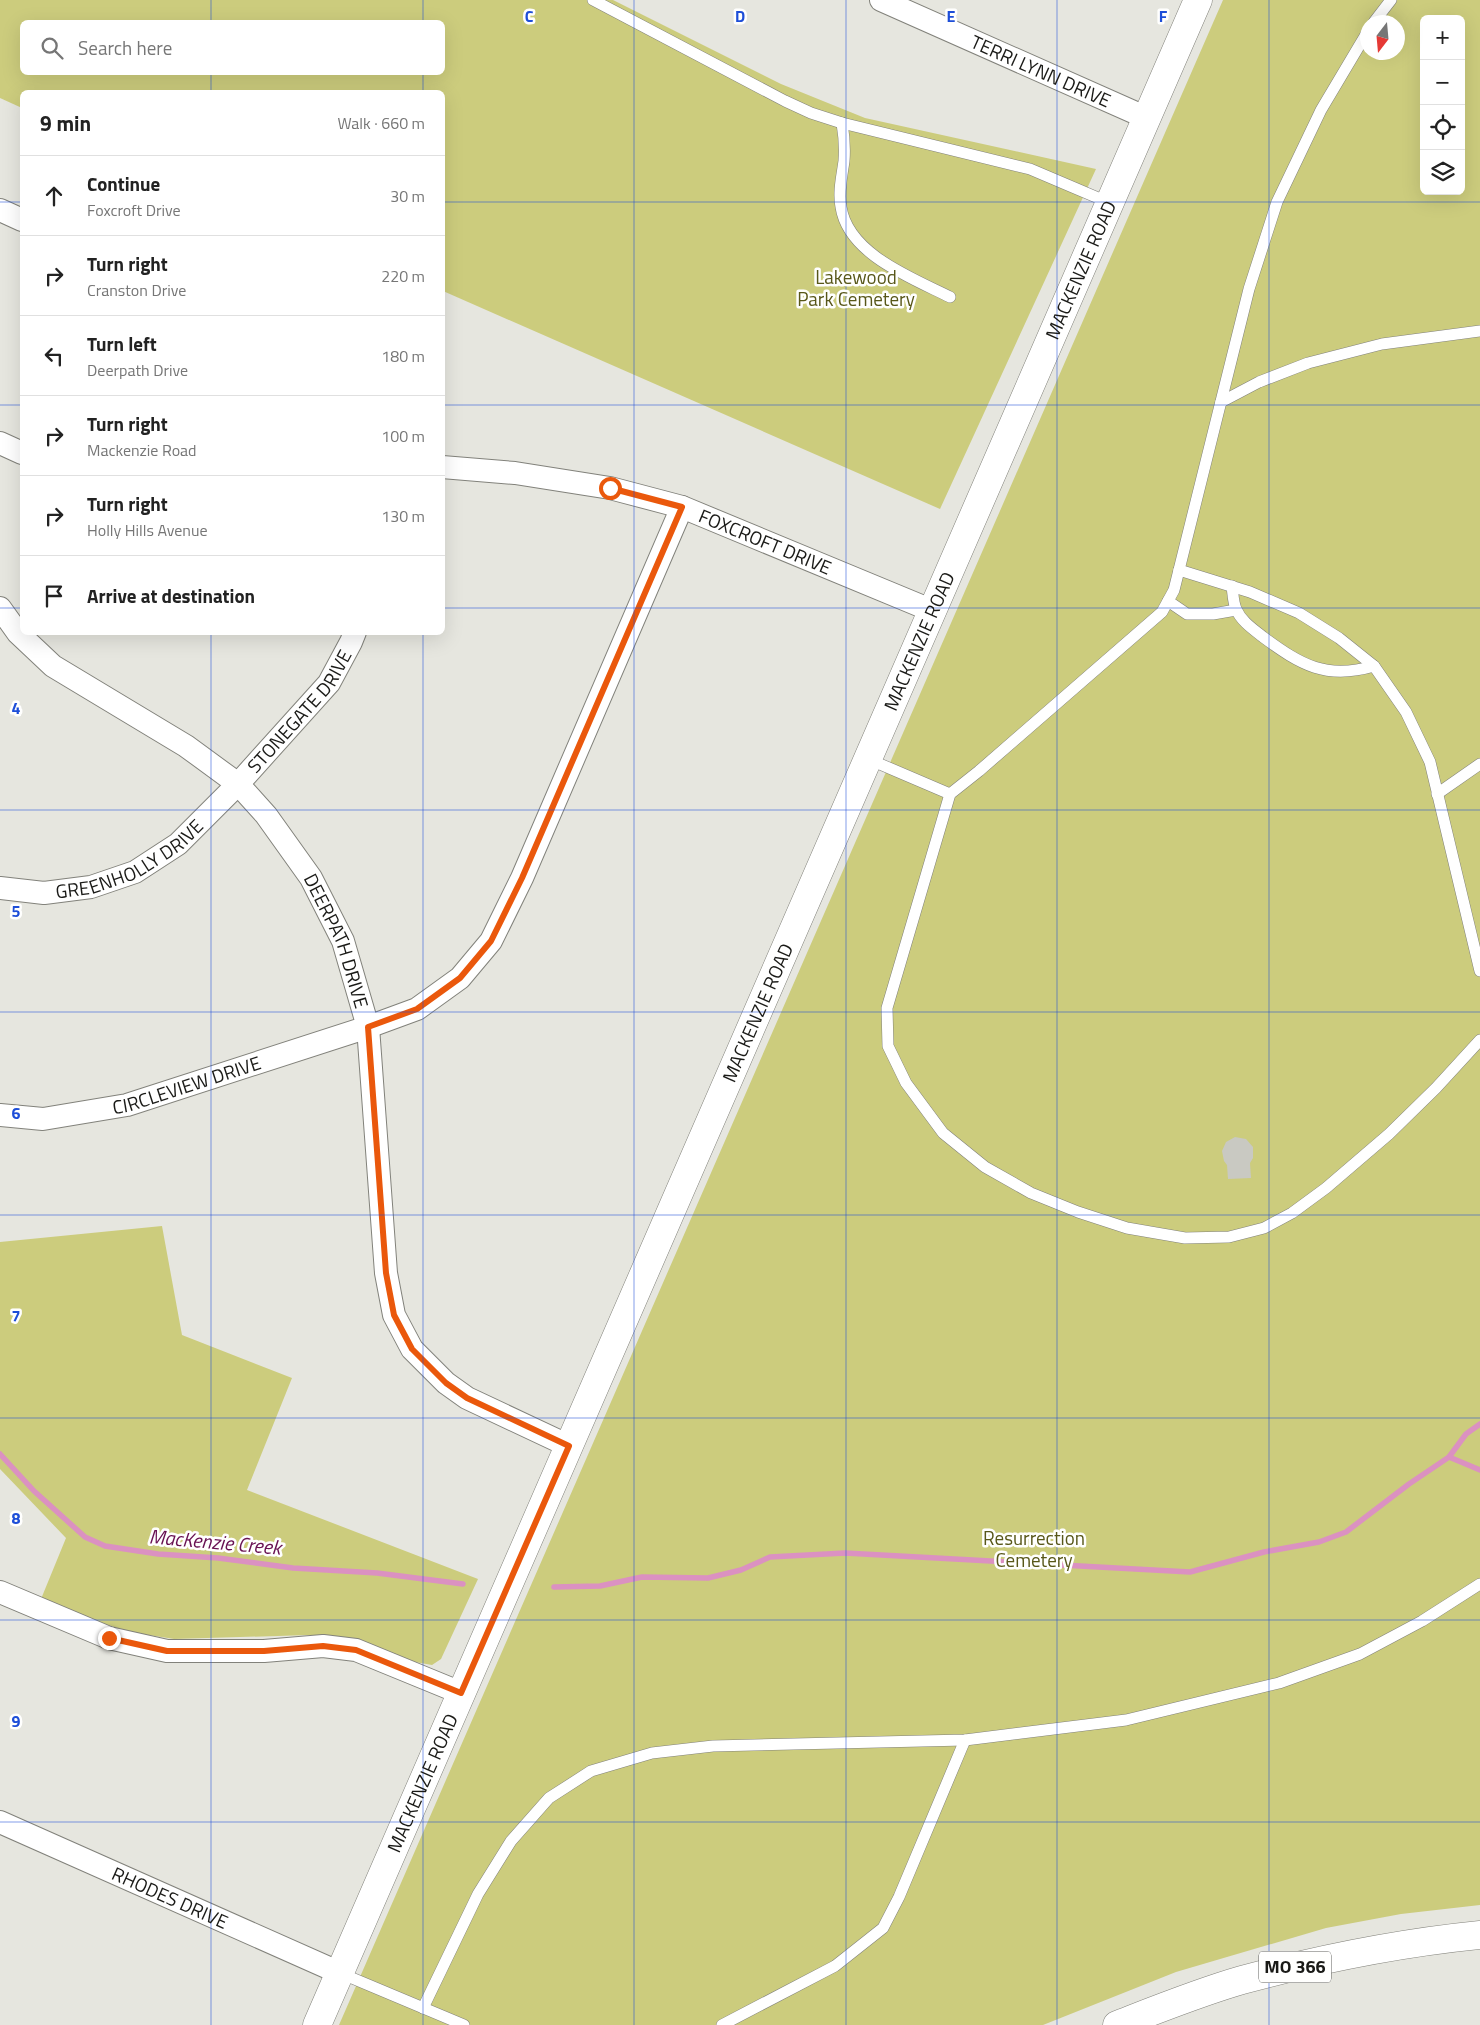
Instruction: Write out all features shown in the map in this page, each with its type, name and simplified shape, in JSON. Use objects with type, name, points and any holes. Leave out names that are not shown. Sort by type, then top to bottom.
[{"type":"main road","name":"MACKENZIE ROAD","points":[[317,2025],[1198,0]]},
{"type":"main road","name":"MO 366","points":[[1117,2025],[1205,1992],[1294,1967],[1396,1946],[1480,1935]]},
{"type":"street","name":"TERRI LYNN DRIVE","points":[[881,0],[1147,118]]},
{"type":"street","points":[[0,210],[20,219]]},
{"type":"street","points":[[0,443],[20,452]]},
{"type":"street","name":"FOXCROFT DRIVE","points":[[445,466],[515,473],[610,488],[682,507],[933,611]]},
{"type":"street","name":"CIRCLEVIEW DRIVE","points":[[0,1116],[43,1118],[127,1105],[368,1027],[417,1009],[460,978],[491,941],[522,878],[682,507]]},
{"type":"street","name":"DEERPATH DRIVE","points":[[0,608],[20,635]]},
{"type":"street","name":"DEERPATH DRIVE","points":[[20,635],[53,666],[186,746],[238,784],[266,815],[311,878],[343,941],[368,1027],[386,1273],[394,1315],[412,1349],[446,1383],[467,1398],[569,1446]]},
{"type":"street","name":"STONEGATE DRIVE","points":[[238,784],[329,684],[354,635]]},
{"type":"street","name":"GREENHOLLY DRIVE","points":[[0,888],[44,893],[91,887],[135,872],[178,844],[238,784]]},
{"type":"street","points":[[0,1592],[109,1638],[167,1651],[264,1651],[323,1646],[356,1650],[461,1693]]},
{"type":"street","name":"RHODES DRIVE","points":[[0,1822],[340,1973]]},
{"type":"lane","points":[[593,0],[811,113],[842,123],[1030,169],[1110,203]]},
{"type":"lane","points":[[1379,15],[1391,0]]},
{"type":"lane","points":[[1360,44],[1321,110],[1277,202],[1249,289],[1174,590],[1162,612],[950,794],[887,1008],[888,1046],[906,1083],[943,1133],[985,1167],[1031,1193],[1078,1212],[1127,1228],[1185,1238],[1229,1237],[1264,1228],[1292,1213],[1326,1188],[1375,1146],[1436,1088],[1480,1040]]},
{"type":"lane","points":[[842,123],[844,160],[840,185],[841,208],[847,228],[866,248],[889,267],[950,297]]},
{"type":"lane","points":[[1221,402],[1259,382],[1308,364],[1382,344],[1480,331]]},
{"type":"lane","points":[[1179,570],[1232,586],[1299,613],[1339,638],[1374,666],[1406,712],[1430,762],[1480,971]]},
{"type":"lane","points":[[1232,586],[1236,610],[1246,623],[1300,662],[1320,669],[1339,672],[1356,671],[1374,666]]},
{"type":"lane","points":[[1168,601],[1186,614],[1213,614],[1236,610]]},
{"type":"lane","points":[[868,759],[950,794]]},
{"type":"lane","points":[[1437,794],[1480,764]]},
{"type":"lane","points":[[423,2008],[478,1894],[511,1841],[549,1798],[591,1771],[652,1753],[713,1746],[965,1740],[1126,1720],[1279,1683],[1360,1654],[1422,1621],[1480,1584]]},
{"type":"lane","points":[[722,2025],[835,1966],[883,1928],[900,1897],[965,1740]]},
{"type":"lane","points":[[340,1973],[464,2025]]},
{"type":"green space","name":"Lakewood Park Cemetery","points":[[0,0],[613,0],[781,84],[865,118],[1096,169],[940,509],[445,292],[445,90],[20,90],[20,107],[0,98]]},
{"type":"green space","name":"Resurrection Cemetery","points":[[1223,0],[1480,0],[1480,1905],[1401,1914],[1326,1928],[1176,1972],[1043,2025],[339,2025]]},
{"type":"green space","points":[[162,1226],[182,1335],[292,1378],[247,1490],[478,1579],[441,1659],[432,1665],[415,1662],[354,1638],[309,1635],[174,1639],[130,1632],[81,1616],[41,1599],[66,1538],[0,1469],[0,1242]]},
{"type":"building","points":[[1235,1137],[1246,1139],[1253,1147],[1253,1158],[1250,1163],[1251,1178],[1228,1179],[1227,1165],[1222,1151],[1226,1142]]},
{"type":"waterway","points":[[554,1587],[600,1586],[642,1577],[708,1578],[741,1570],[770,1557],[845,1553],[1190,1572],[1264,1552],[1319,1542],[1346,1532],[1409,1484],[1449,1457],[1466,1434],[1480,1424]]},
{"type":"waterway","name":"MacKenzie Creek","points":[[0,1454],[34,1491],[85,1537],[105,1546],[158,1554],[218,1558],[293,1568],[377,1573],[463,1584]]},
{"type":"waterway","points":[[1449,1457],[1480,1470]]},
{"type":"route","points":[[109,1638],[167,1651],[264,1651],[323,1646],[356,1650],[461,1693],[569,1446],[467,1398],[446,1383],[412,1349],[394,1315],[386,1273],[368,1027],[417,1009],[460,978],[491,941],[522,878],[682,507],[610,488]]}]
